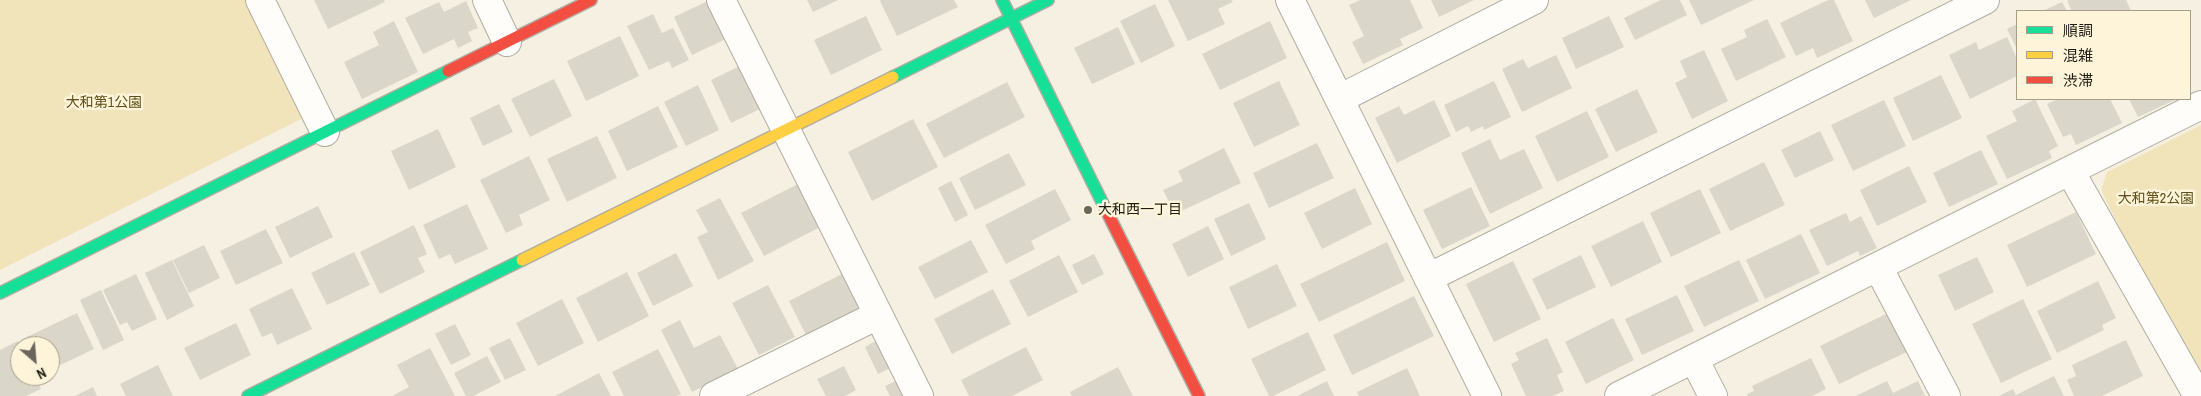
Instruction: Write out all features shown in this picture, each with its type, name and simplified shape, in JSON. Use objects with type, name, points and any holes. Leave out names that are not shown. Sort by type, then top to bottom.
[{"type":"street","points":[[260,0],[325,132]]},
{"type":"street","points":[[487,0],[507,42]]},
{"type":"street","points":[[0,293],[591,0]]},
{"type":"street","points":[[721,0],[919,396]]},
{"type":"street","points":[[1002,0],[1199,396]]},
{"type":"street","points":[[248,396],[1048,0]]},
{"type":"street","points":[[1290,0],[1487,396]]},
{"type":"street","points":[[1339,99],[1534,0]]},
{"type":"street","points":[[1428,278],[1985,0]]},
{"type":"street","points":[[1619,396],[2201,105]]},
{"type":"street","points":[[2070,171],[2198,396]]},
{"type":"street","points":[[1878,267],[1946,396]]},
{"type":"street","points":[[714,396],[878,315]]},
{"type":"street","points":[[1694,358],[1713,396]]},
{"type":"green space","name":"大和第1公園","points":[[0,0],[254,0],[311,114],[0,270]]},
{"type":"green space","name":"大和第2公園","points":[[2201,125],[2201,394],[2101,190],[2107,172]]},
{"type":"building","points":[[314,0],[384,0],[385,2],[328,29]]},
{"type":"building","points":[[710,0],[730,37],[692,55],[674,17]]},
{"type":"building","points":[[807,0],[838,0],[813,12]]},
{"type":"building","points":[[881,0],[954,0],[958,7],[897,36]]},
{"type":"building","points":[[1168,0],[1231,0],[1233,2],[1218,9],[1225,24],[1188,41]]},
{"type":"building","points":[[1360,0],[1410,0],[1423,28],[1400,39],[1403,45],[1363,64],[1352,42],[1364,36],[1349,5]]},
{"type":"building","points":[[1431,0],[1474,0],[1439,17]]},
{"type":"building","points":[[1661,0],[1680,0],[1687,15],[1635,40],[1624,18]]},
{"type":"building","points":[[1689,0],[1754,0],[1701,25]]},
{"type":"building","points":[[1828,0],[1834,0],[1853,41],[1817,58],[1813,48],[1796,56],[1780,23]]},
{"type":"building","points":[[1865,0],[1911,0],[1874,18]]},
{"type":"building","points":[[2126,0],[2131,10],[2072,10],[2067,1]]},
{"type":"building","points":[[466,1],[478,28],[468,32],[472,41],[458,48],[454,39],[423,54],[405,18],[439,2],[444,12]]},
{"type":"building","points":[[2062,2],[2066,10],[2045,10]]},
{"type":"building","points":[[1155,4],[1175,46],[1141,63],[1120,21]]},
{"type":"building","points":[[653,14],[662,33],[673,28],[689,60],[672,68],[669,61],[649,70],[627,26]]},
{"type":"building","points":[[866,16],[882,50],[831,75],[814,40]]},
{"type":"building","points":[[1609,16],[1624,47],[1576,69],[1562,38]]},
{"type":"building","points":[[1767,19],[1786,57],[1736,81],[1721,49],[1747,37],[1744,30]]},
{"type":"building","points":[[394,21],[418,72],[362,99],[344,62],[379,45],[373,32]]},
{"type":"building","points":[[1270,21],[1287,58],[1220,90],[1202,54]]},
{"type":"building","points":[[2016,24],[2016,47],[2007,29]]},
{"type":"building","points":[[1118,27],[1135,64],[1092,84],[1074,48]]},
{"type":"building","points":[[620,36],[639,76],[586,101],[567,61]]},
{"type":"building","points":[[2007,37],[2016,57],[2016,76],[1970,99],[1949,55],[1976,42],[1979,50]]},
{"type":"building","points":[[1704,50],[1728,101],[1692,119],[1675,83],[1687,77],[1680,61]]},
{"type":"building","points":[[1556,55],[1572,88],[1522,112],[1502,69],[1523,59],[1528,68]]},
{"type":"building","points":[[744,64],[764,107],[731,123],[711,80]]},
{"type":"building","points":[[1941,75],[1962,118],[1913,141],[1893,98]]},
{"type":"building","points":[[554,79],[572,116],[530,137],[511,99]]},
{"type":"building","points":[[1279,81],[1300,125],[1254,147],[1233,103]]},
{"type":"building","points":[[1494,81],[1511,117],[1484,130],[1483,126],[1471,132],[1468,126],[1456,132],[1444,105]]},
{"type":"building","points":[[1007,82],[1025,117],[944,158],[926,124]]},
{"type":"building","points":[[698,85],[719,130],[686,146],[664,102]]},
{"type":"building","points":[[1637,89],[1658,132],[1616,152],[1595,109]]},
{"type":"building","points":[[1434,100],[1451,136],[1397,163],[1375,118],[1399,106],[1404,115]]},
{"type":"building","points":[[1884,100],[1906,146],[1853,171],[1831,125]]},
{"type":"building","points":[[2035,100],[2058,146],[2049,151],[2052,158],[2007,179],[1986,136],[2017,121],[2012,111]]},
{"type":"building","points":[[2056,100],[2110,100],[2122,123],[2076,145],[2071,134],[2063,137],[2047,104]]},
{"type":"building","points":[[2130,100],[2175,100],[2138,117]]},
{"type":"building","points":[[499,104],[513,132],[483,146],[470,118]]},
{"type":"building","points":[[658,106],[678,147],[627,171],[608,131]]},
{"type":"building","points":[[1587,111],[1609,157],[1557,182],[1535,136]]},
{"type":"building","points":[[913,119],[938,167],[872,201],[848,152]]},
{"type":"building","points":[[438,129],[456,167],[409,190],[391,151]]},
{"type":"building","points":[[1820,131],[1834,160],[1795,178],[1781,150]]},
{"type":"building","points":[[597,136],[617,178],[567,202],[547,159]]},
{"type":"building","points":[[1490,139],[1500,160],[1524,149],[1543,188],[1490,214],[1461,153]]},
{"type":"building","points":[[1317,143],[1334,178],[1269,208],[1253,173]]},
{"type":"building","points":[[1224,148],[1241,183],[1175,214],[1163,190],[1183,181],[1178,171]]},
{"type":"building","points":[[1981,150],[1998,184],[1949,207],[1933,173]]},
{"type":"building","points":[[1009,153],[1026,185],[975,210],[959,178]]},
{"type":"building","points":[[529,156],[550,200],[519,215],[523,225],[506,233],[480,180]]},
{"type":"building","points":[[1764,162],[1785,205],[1730,231],[1709,189]]},
{"type":"building","points":[[1909,166],[1927,202],[1877,226],[1860,190]]},
{"type":"building","points":[[951,181],[968,215],[955,222],[938,188]]},
{"type":"building","points":[[800,183],[822,226],[764,256],[741,213]]},
{"type":"building","points":[[1471,187],[1490,226],[1442,249],[1423,210]]},
{"type":"building","points":[[1355,188],[1372,224],[1322,249],[1304,213]]},
{"type":"building","points":[[1055,189],[1071,220],[1031,241],[1035,249],[1006,264],[985,225]]},
{"type":"building","points":[[1700,189],[1721,233],[1671,257],[1650,213]]},
{"type":"building","points":[[720,198],[754,261],[718,280],[697,237],[708,232],[696,210]]},
{"type":"building","points":[[1249,203],[1266,239],[1231,256],[1214,219]]},
{"type":"building","points":[[467,204],[488,249],[455,264],[450,254],[439,259],[423,225]]},
{"type":"building","points":[[318,206],[333,237],[290,258],[275,227]]},
{"type":"building","points":[[2076,212],[2096,254],[2027,287],[2007,245]]},
{"type":"building","points":[[1846,213],[1850,222],[1861,216],[1877,248],[1860,256],[1858,251],[1827,266],[1809,230]]},
{"type":"building","points":[[1643,221],[1662,262],[1611,287],[1591,246]]},
{"type":"building","points":[[414,225],[427,254],[418,258],[425,272],[380,294],[360,252]]},
{"type":"building","points":[[1208,226],[1224,259],[1188,277],[1172,244]]},
{"type":"building","points":[[266,229],[283,263],[236,285],[220,251]]},
{"type":"building","points":[[1801,234],[1820,273],[1765,299],[1746,260]]},
{"type":"building","points":[[971,240],[988,272],[935,299],[918,267]]},
{"type":"building","points":[[1387,242],[1405,281],[1319,322],[1300,284]]},
{"type":"building","points":[[204,245],[220,278],[189,293],[173,260]]},
{"type":"building","points":[[354,252],[370,285],[327,305],[311,273]]},
{"type":"building","points":[[676,253],[693,286],[653,306],[637,273]]},
{"type":"building","points":[[1094,254],[1104,274],[1082,285],[1072,265]]},
{"type":"building","points":[[1059,255],[1078,292],[1028,317],[1009,281]]},
{"type":"building","points":[[1581,255],[1596,287],[1547,310],[1532,279]]},
{"type":"building","points":[[1977,257],[1994,292],[1955,311],[1938,275]]},
{"type":"building","points":[[172,260],[194,306],[167,320],[145,273]]},
{"type":"building","points":[[1739,260],[1759,301],[1704,327],[1684,286]]},
{"type":"building","points":[[1513,261],[1541,319],[1494,342],[1466,284]]},
{"type":"building","points":[[1277,264],[1297,306],[1248,329],[1229,287]]},
{"type":"building","points":[[627,272],[649,316],[598,342],[576,298]]},
{"type":"building","points":[[136,274],[157,319],[132,331],[127,322],[120,325],[103,290]]},
{"type":"building","points":[[842,274],[861,310],[807,337],[789,301]]},
{"type":"building","points":[[2098,281],[2116,318],[2102,325],[2104,330],[2057,353],[2037,311]]},
{"type":"building","points":[[768,285],[795,337],[759,355],[732,303]]},
{"type":"building","points":[[292,288],[312,329],[277,345],[272,333],[262,337],[249,309]]},
{"type":"building","points":[[993,289],[1011,324],[952,354],[934,319]]},
{"type":"building","points":[[101,290],[124,340],[103,350],[80,300]]},
{"type":"building","points":[[1677,295],[1694,331],[1642,355],[1625,319]]},
{"type":"building","points":[[1414,296],[1434,336],[1352,375],[1333,335]]},
{"type":"building","points":[[562,299],[584,343],[538,366],[516,323]]},
{"type":"building","points":[[2023,299],[2052,359],[2001,383],[1972,324]]},
{"type":"building","points":[[1890,312],[1909,351],[1839,384],[1820,346]]},
{"type":"building","points":[[77,313],[94,349],[60,365],[60,336],[29,336]]},
{"type":"building","points":[[1613,318],[1634,360],[1586,384],[1565,342]]},
{"type":"building","points":[[680,320],[694,348],[720,335],[738,369],[692,392],[661,330]]},
{"type":"building","points":[[236,323],[251,355],[200,380],[184,348]]},
{"type":"building","points":[[455,324],[471,355],[451,365],[435,334]]},
{"type":"building","points":[[1308,332],[1326,370],[1273,396],[1269,396],[1251,359]]},
{"type":"building","points":[[510,338],[526,370],[505,380],[489,348]]},
{"type":"building","points":[[881,338],[895,366],[878,374],[865,347]]},
{"type":"building","points":[[1547,338],[1563,372],[1557,375],[1564,391],[1552,396],[1526,396],[1511,364],[1519,360],[1515,353]]},
{"type":"building","points":[[2126,340],[2143,376],[2102,396],[2074,396],[2067,380],[2076,376],[2072,365]]},
{"type":"building","points":[[10,345],[10,386],[40,386],[41,389],[26,396],[0,396],[0,350]]},
{"type":"building","points":[[1026,347],[1043,380],[1012,396],[969,396],[961,380]]},
{"type":"building","points":[[430,348],[455,396],[392,396],[409,387],[397,365]]},
{"type":"building","points":[[658,349],[681,394],[677,396],[624,396],[612,372]]},
{"type":"building","points":[[487,356],[501,382],[473,396],[466,396],[454,373]]},
{"type":"building","points":[[1811,358],[1826,389],[1812,396],[1748,396],[1747,394],[1754,391],[1752,386]]},
{"type":"building","points":[[158,365],[173,396],[126,396],[120,384]]},
{"type":"building","points":[[844,366],[856,390],[845,396],[826,396],[817,379]]},
{"type":"building","points":[[1118,367],[1133,396],[1072,396],[1070,392]]},
{"type":"building","points":[[1407,368],[1420,396],[1359,396],[1357,392]]},
{"type":"building","points":[[599,373],[611,396],[555,396]]},
{"type":"building","points":[[2054,376],[2064,396],[1999,396],[2013,389],[2016,395]]},
{"type":"building","points":[[900,379],[909,396],[890,396],[885,386]]},
{"type":"building","points":[[1327,381],[1334,396],[1297,396]]},
{"type":"building","points":[[1887,381],[1893,393],[1918,381],[1925,396],[1856,396]]},
{"type":"building","points":[[93,387],[97,396],[75,396]]},
{"type":"traffic: fast","points":[[1002,0],[1107,212]]},
{"type":"traffic: fast","points":[[893,77],[1048,0]]},
{"type":"traffic: fast","points":[[0,293],[448,71]]},
{"type":"traffic: fast","points":[[248,396],[522,260]]},
{"type":"traffic: slow","points":[[522,260],[893,77]]},
{"type":"traffic: jam","points":[[448,71],[591,0]]},
{"type":"traffic: jam","points":[[1107,212],[1199,396]]},
{"type":"place","name":"大和西一丁目","points":[[1088,210]]}]
